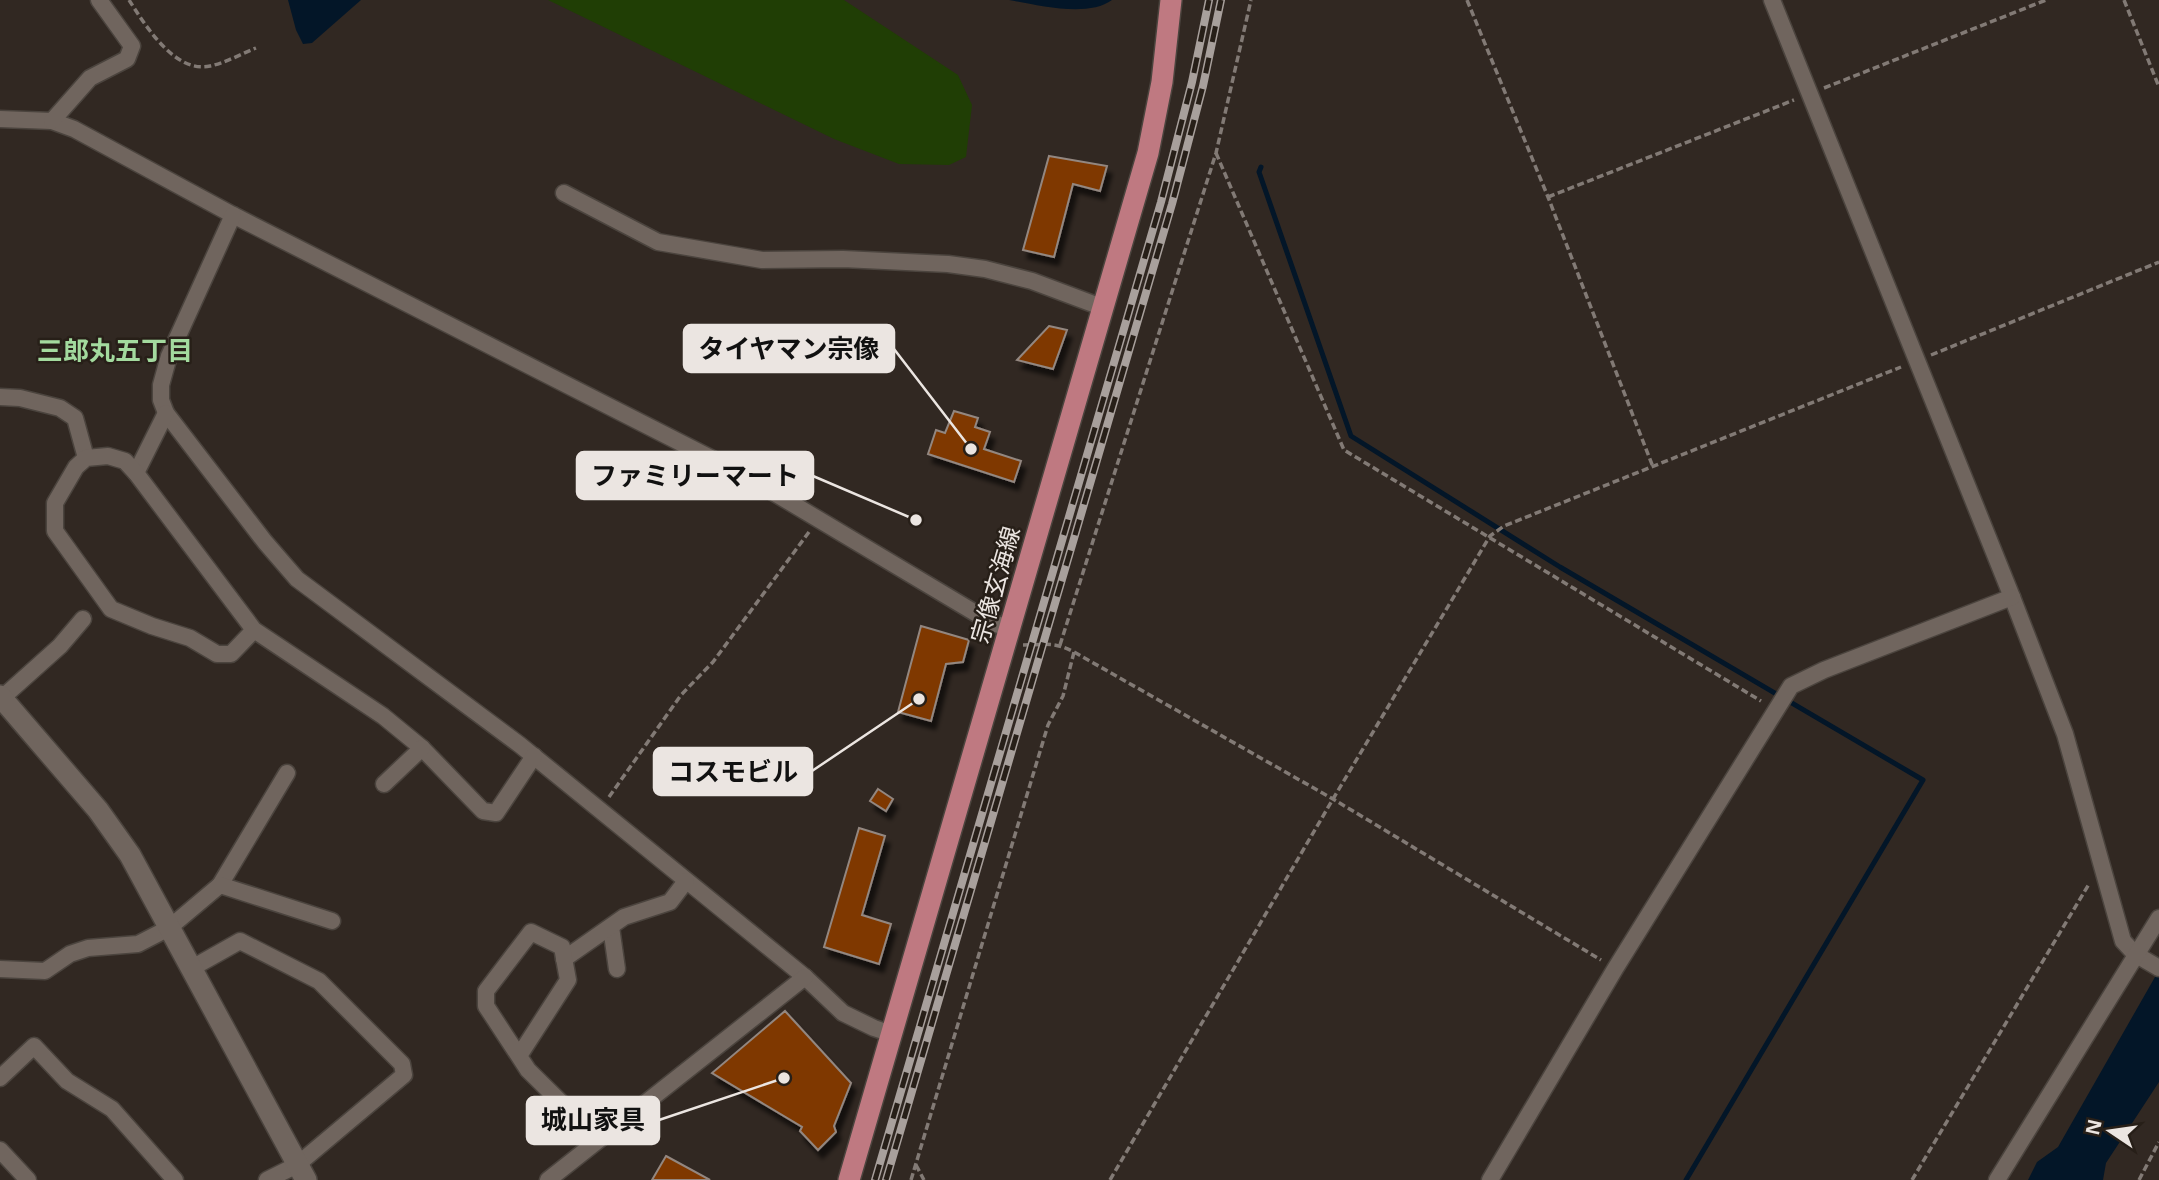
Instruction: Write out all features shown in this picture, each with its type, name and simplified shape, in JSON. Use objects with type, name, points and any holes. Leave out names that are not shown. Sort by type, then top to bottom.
[{"type":"main road","name":"宗像玄海線","points":[[849,1180],[1148,153],[1162,82],[1171,0]]},
{"type":"street","points":[[52,121],[90,78],[127,59],[132,46],[99,0]]},
{"type":"street","points":[[1772,0],[2012,597],[2064,734],[2123,941],[2139,956],[2159,968]]},
{"type":"street","points":[[0,120],[52,121],[74,129],[233,215],[746,476],[992,622],[1008,636]]},
{"type":"street","points":[[564,193],[658,243],[762,260],[843,259],[985,269],[1032,282],[1104,308]]},
{"type":"street","points":[[233,215],[169,356],[161,385],[161,400],[166,413],[265,542],[297,579],[534,756],[805,977],[842,1013],[892,1034]]},
{"type":"street","points":[[0,397],[20,398],[60,408],[75,418],[86,458]]},
{"type":"street","points":[[136,473],[166,413]]},
{"type":"street","points":[[254,630],[231,654],[217,654],[190,638],[111,609],[55,531],[55,503],[76,467],[86,458],[108,456],[125,461],[254,630],[383,716],[422,748],[483,810],[496,813],[534,756]]},
{"type":"street","points":[[1490,1180],[1615,969],[1791,686],[1824,670],[2012,597]]},
{"type":"street","points":[[83,619],[60,646],[1,697],[106,821],[130,855],[302,1172]]},
{"type":"street","points":[[384,784],[422,748]]},
{"type":"street","points":[[0,969],[45,971],[70,954],[103,946],[138,944],[169,928],[220,885],[288,773]]},
{"type":"street","points":[[564,959],[624,917],[670,902],[686,881]]},
{"type":"street","points":[[220,885],[332,921]]},
{"type":"street","points":[[1997,1180],[2139,956],[2159,918]]},
{"type":"street","points":[[611,927],[617,969]]},
{"type":"street","points":[[519,1056],[568,980],[562,947],[531,932],[486,991],[486,1006],[528,1070],[598,1139]]},
{"type":"street","points":[[192,968],[240,941],[319,981],[402,1064],[404,1075],[302,1172],[267,1180]]},
{"type":"street","points":[[548,1180],[805,977]]},
{"type":"street","points":[[0,1078],[34,1046],[67,1081],[112,1109],[175,1180]]},
{"type":"street","points":[[0,1150],[28,1180]]},
{"type":"path","points":[[130,0],[160,43],[183,63],[208,67],[256,48]]},
{"type":"path","points":[[1060,645],[1216,153],[1251,0]]},
{"type":"path","points":[[1467,0],[1548,197],[1653,467]]},
{"type":"path","points":[[1548,197],[2046,0]]},
{"type":"path","points":[[2124,0],[2159,87]]},
{"type":"path","points":[[1216,153],[1344,450],[1776,710]]},
{"type":"path","points":[[1110,1180],[1490,536],[1504,526],[2159,262]]},
{"type":"path","points":[[600,810],[681,695],[713,662],[819,519]]},
{"type":"path","points":[[1008,636],[1060,645],[1074,652],[1333,799],[1615,969]]},
{"type":"path","points":[[911,1180],[1048,725],[1063,696],[1074,652]]},
{"type":"path","points":[[1912,1180],[2100,865]]},
{"type":"path","points":[[2139,1180],[2159,1142]]},
{"type":"path","points":[[916,1165],[925,1180]]},
{"type":"green space","points":[[548,0],[844,0],[958,75],[972,105],[966,157],[949,165],[899,164],[834,139]]},
{"type":"water","points":[[288,0],[361,0],[312,43],[303,44],[296,30]]},
{"type":"water","points":[[1009,0],[1112,0],[1090,8],[1062,9]]},
{"type":"water","points":[[2159,970],[2159,1082],[2106,1163],[2103,1180],[2028,1180],[2037,1162],[2058,1147]]},
{"type":"building","points":[[1049,156],[1107,166],[1100,191],[1073,184],[1054,257],[1023,250]]},
{"type":"building","points":[[1049,326],[1067,330],[1053,369],[1017,360]]},
{"type":"building","points":[[954,411],[978,418],[975,427],[990,432],[984,449],[1021,461],[1014,482],[928,454],[936,430],[945,433]]},
{"type":"building","points":[[921,626],[969,640],[963,662],[946,664],[931,721],[898,712]]},
{"type":"building","points":[[878,789],[893,799],[886,811],[870,801]]},
{"type":"building","points":[[859,828],[885,836],[862,915],[891,924],[879,964],[824,947]]},
{"type":"building","points":[[785,1011],[851,1083],[834,1126],[836,1132],[818,1150],[800,1131],[802,1127],[712,1073]]},
{"type":"building","points":[[666,1156],[710,1180],[652,1180]]},
{"type":"waterway","points":[[1261,167],[1259,172],[1351,436],[1560,567],[1923,780],[1686,1180]]},
{"type":"railway","points":[[875,1180],[1161,202],[1192,82],[1209,0]]},
{"type":"railway","points":[[886,1180],[1172,204],[1203,86],[1221,0]]},
{"type":"place","name":"タイヤマン宗像","points":[[971,449]]},
{"type":"place","name":"ファミリーマート","points":[[916,520]]},
{"type":"place","name":"コスモビル","points":[[919,699]]},
{"type":"place","name":"城山家具","points":[[784,1078]]},
{"type":"district","name":"三郎丸五丁目","points":[[115,351]]}]
